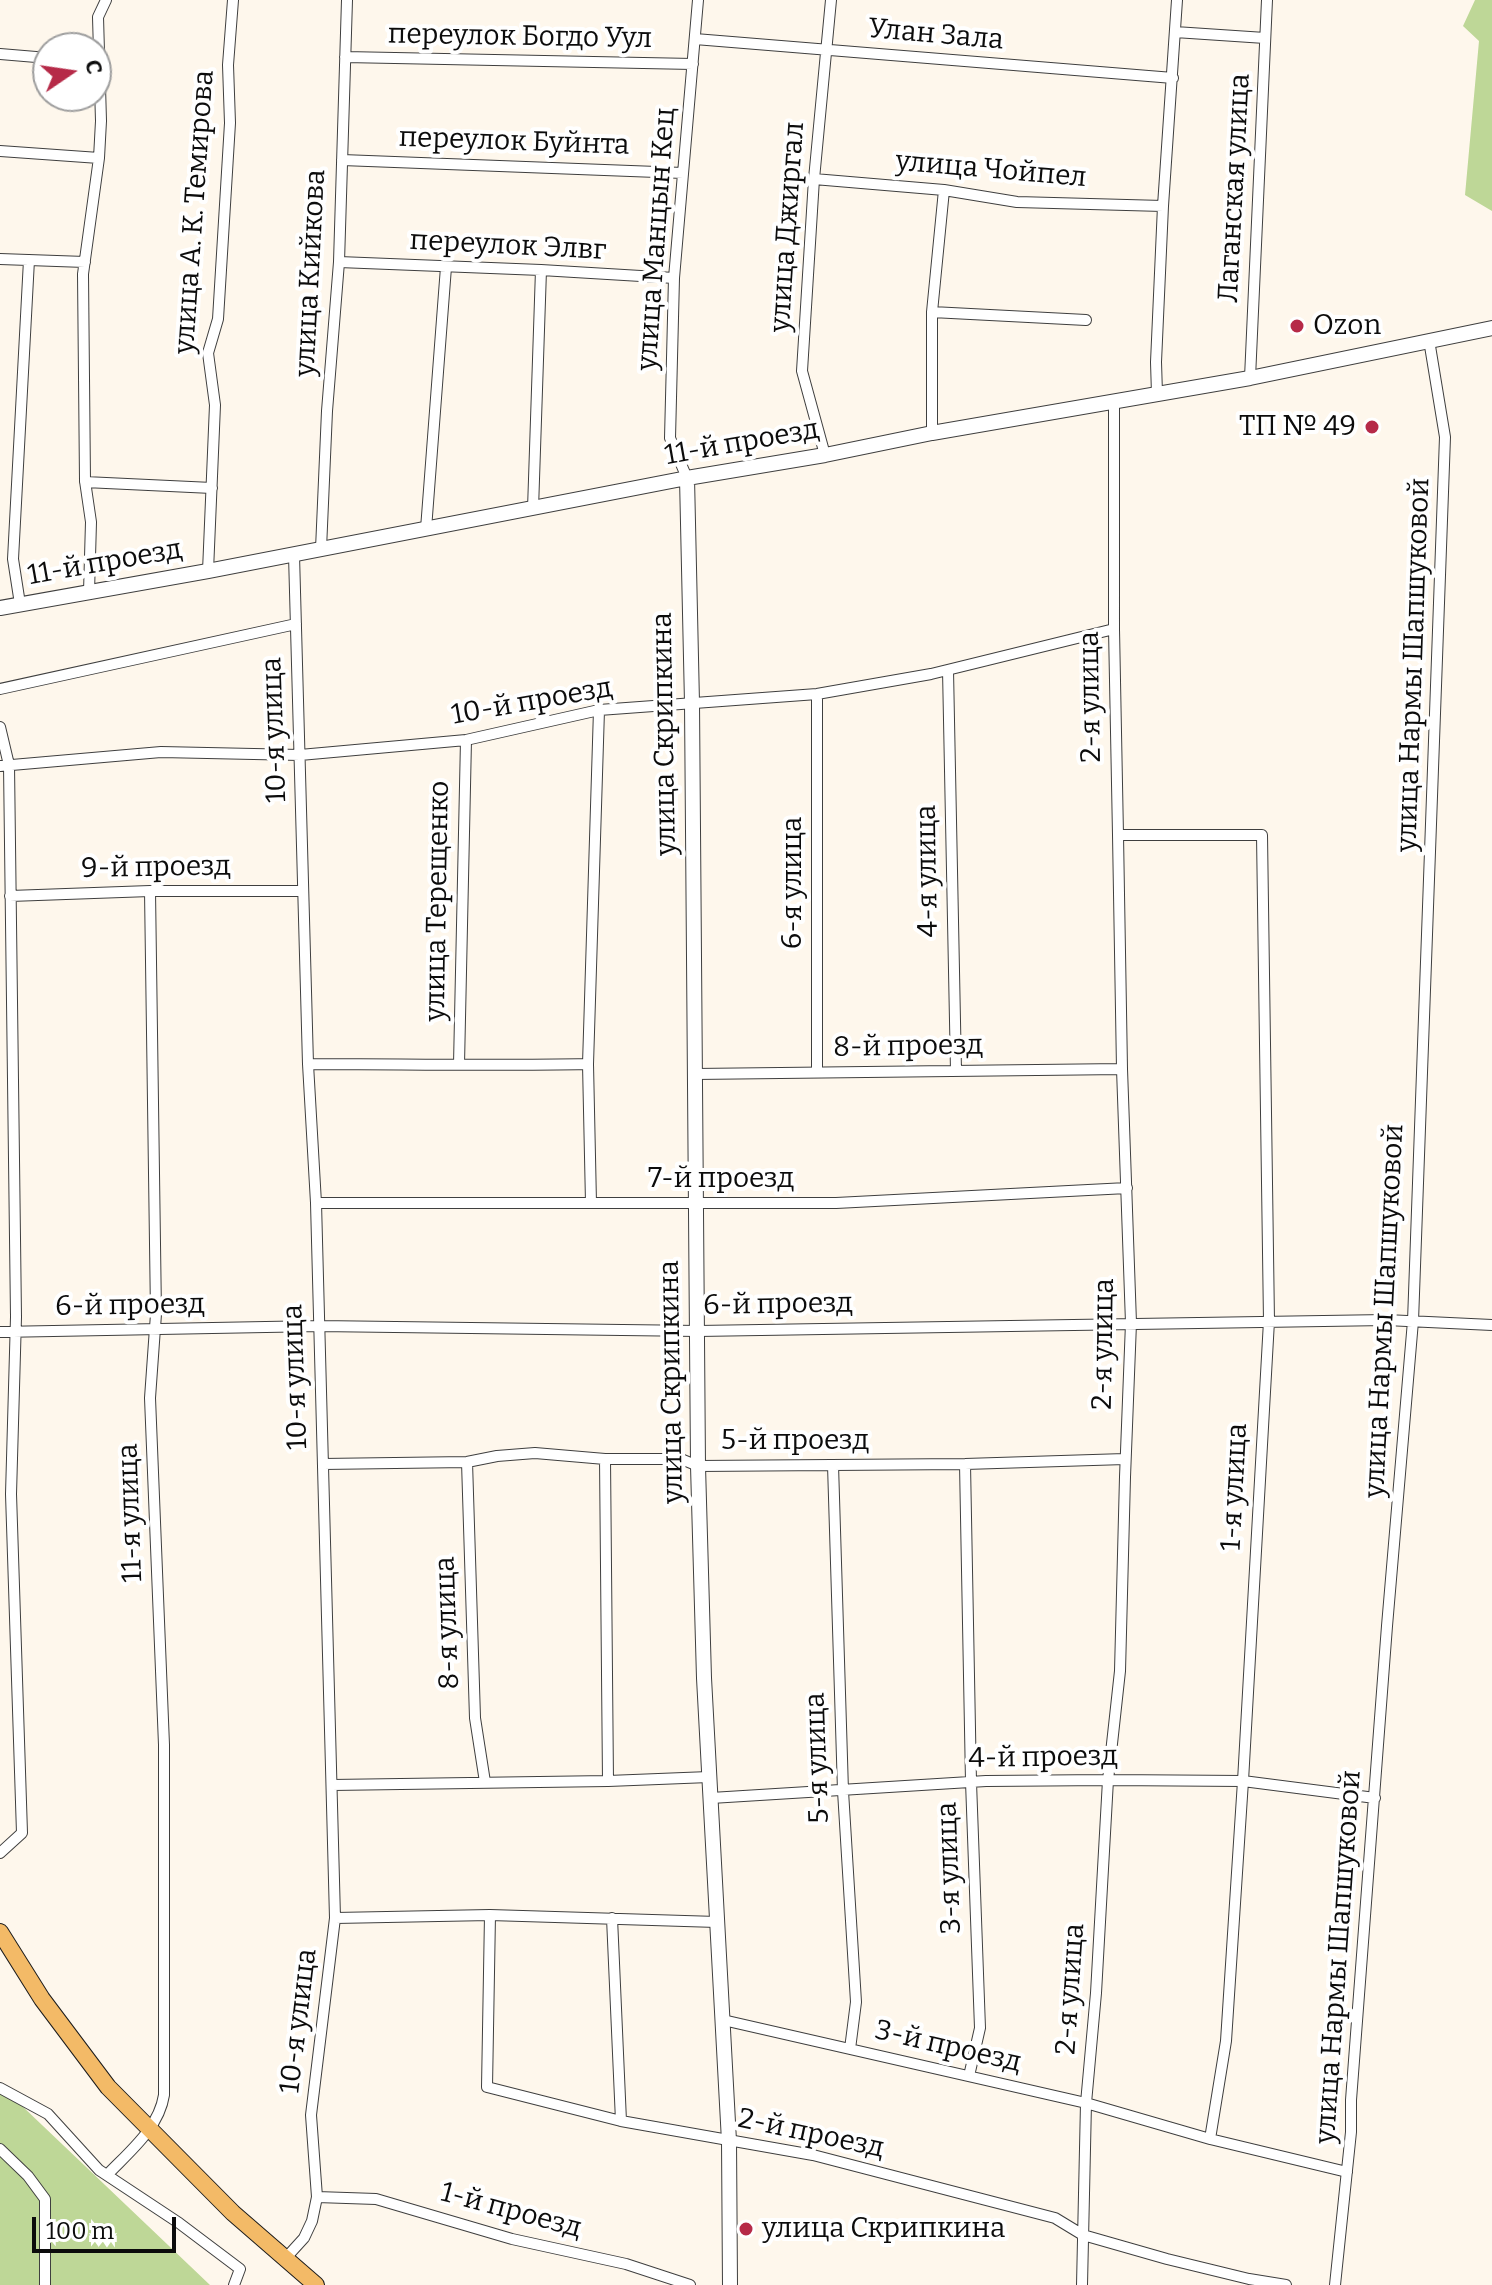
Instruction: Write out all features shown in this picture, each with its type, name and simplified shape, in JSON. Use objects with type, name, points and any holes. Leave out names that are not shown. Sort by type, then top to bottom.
[{"type":"main road","points":[[0,1932],[42,1999],[99,2075],[149,2130],[233,2213],[316,2285]]},
{"type":"street","points":[[98,32],[98,17],[106,0]]},
{"type":"street","name":"улица А. К. Темирова","points":[[208,571],[215,405],[208,353],[218,319],[230,123],[228,65],[233,0]]},
{"type":"street","name":"улица Кийкова","points":[[321,549],[327,411],[339,262],[347,0]]},
{"type":"street","name":"улица Манцын Кец","points":[[687,478],[670,438],[674,278],[698,0]]},
{"type":"street","name":"улица Джиргал","points":[[825,455],[802,371],[814,179],[831,0]]},
{"type":"street","points":[[1157,394],[1163,206],[1177,0]]},
{"type":"street","name":"Лаганская улица","points":[[1250,378],[1267,0]]},
{"type":"street","points":[[1175,32],[1265,38]]},
{"type":"street","name":"Улан Зала","points":[[695,39],[1173,78]]},
{"type":"street","points":[[0,54],[32,57]]},
{"type":"street","name":"переулок Богдо Уул","points":[[345,57],[693,64]]},
{"type":"street","points":[[89,592],[91,522],[85,482],[83,274],[99,158],[101,112]]},
{"type":"street","points":[[0,151],[99,158]]},
{"type":"street","name":"переулок Буйнта","points":[[342,160],[683,173]]},
{"type":"street","name":"улица Чойпел","points":[[814,179],[944,190],[1017,202],[1163,206]]},
{"type":"street","points":[[932,433],[932,312],[944,190]]},
{"type":"street","points":[[0,259],[85,262]]},
{"type":"street","points":[[20,604],[13,559],[29,260]]},
{"type":"street","name":"переулок Элвг","points":[[339,262],[674,278]]},
{"type":"street","points":[[426,529],[446,267]]},
{"type":"street","points":[[533,509],[541,270]]},
{"type":"street","points":[[932,312],[1086,320]]},
{"type":"street","name":"11-й проезд","points":[[0,608],[294,555],[687,478],[1250,378],[1492,328]]},
{"type":"street","name":"улица Нармы Шапшуковой","points":[[1335,2285],[1347,2172],[1388,1611],[1413,1321],[1445,437],[1429,340]]},
{"type":"street","name":"2-я улица","points":[[1082,2285],[1086,2103],[1096,1993],[1108,1780],[1120,1671],[1131,1323],[1122,1069],[1114,629],[1114,403]]},
{"type":"street","name":"улица Скрипкина","points":[[687,478],[692,703],[698,1466],[704,1678],[729,2141],[730,2285]]},
{"type":"street","points":[[85,482],[212,488]]},
{"type":"street","name":"10-я улица","points":[[294,555],[308,1064],[316,1203],[335,1918],[311,2115],[317,2197]]},
{"type":"street","points":[[0,689],[296,624]]},
{"type":"street","name":"10-й проезд","points":[[4,766],[161,752],[300,755],[466,740],[599,710],[817,694],[948,670],[1114,629]]},
{"type":"street","name":"4-я улица","points":[[948,670],[956,1071]]},
{"type":"street","name":"6-я улица","points":[[817,694],[817,1072]]},
{"type":"street","points":[[591,1203],[588,1064],[599,710]]},
{"type":"street","points":[[0,727],[10,896],[15,1332],[11,1494],[22,1833],[0,1853]]},
{"type":"street","name":"улица Терещенко","points":[[459,1064],[466,740]]},
{"type":"street","name":"1-я улица","points":[[1118,835],[1262,835],[1269,1321],[1226,2041],[1210,2139]]},
{"type":"street","name":"9-й проезд","points":[[10,896],[150,891],[303,891]]},
{"type":"street","name":"11-я улица","points":[[149,2130],[163,2106],[164,2095],[164,1745],[150,1398],[155,1329],[150,891]]},
{"type":"street","points":[[308,1064],[588,1064]]},
{"type":"street","name":"8-й проезд","points":[[695,1074],[1122,1069]]},
{"type":"street","name":"7-й проезд","points":[[316,1203],[836,1203],[1127,1188]]},
{"type":"street","name":"6-й проезд","points":[[0,1332],[319,1326],[698,1331],[1269,1321],[1413,1321],[1492,1325]]},
{"type":"street","name":"5-й проезд","points":[[323,1464],[467,1462],[535,1453],[605,1459],[681,1459],[698,1466],[1125,1459]]},
{"type":"street","points":[[605,1459],[608,1781]]},
{"type":"street","name":"8-я улица","points":[[467,1462],[475,1718],[485,1782]]},
{"type":"street","name":"3-я улица","points":[[965,1464],[971,1782],[980,2028],[969,2076]]},
{"type":"street","name":"5-я улица","points":[[833,1465],[843,1791],[856,2002],[850,2049]]},
{"type":"street","points":[[332,1785],[709,1777]]},
{"type":"street","name":"4-й проезд","points":[[711,1798],[971,1782],[1108,1780],[1243,1781],[1375,1798]]},
{"type":"street","points":[[335,1918],[490,1915],[717,1922]]},
{"type":"street","name":"2-й проезд","points":[[490,1915],[487,2087],[621,2121],[813,2155],[1055,2218],[1083,2235],[1181,2263],[1286,2285]]},
{"type":"street","points":[[612,1918],[621,2121]]},
{"type":"street","name":"3-й проезд","points":[[723,2020],[1086,2103],[1210,2139],[1347,2172]]},
{"type":"street","points":[[0,2088],[48,2114],[99,2170],[179,2223],[240,2269],[234,2285]]},
{"type":"street","points":[[107,2175],[149,2130]]},
{"type":"street","points":[[0,2149],[28,2176],[45,2199],[45,2285]]},
{"type":"street","points":[[284,2260],[304,2238],[312,2221],[317,2197]]},
{"type":"street","name":"1-й проезд","points":[[317,2197],[376,2199],[512,2239],[626,2264],[690,2285]]},
{"type":"green space","points":[[1475,0],[1492,0],[1492,211],[1465,195],[1479,41],[1463,26]]},
{"type":"green space","points":[[0,2085],[210,2285],[0,2285]]},
{"type":"place","name":"Ozon","points":[[1297,326]]},
{"type":"place","name":"ТП № 49","points":[[1372,427]]},
{"type":"place","name":"улица Скрипкина","points":[[746,2229]]}]
